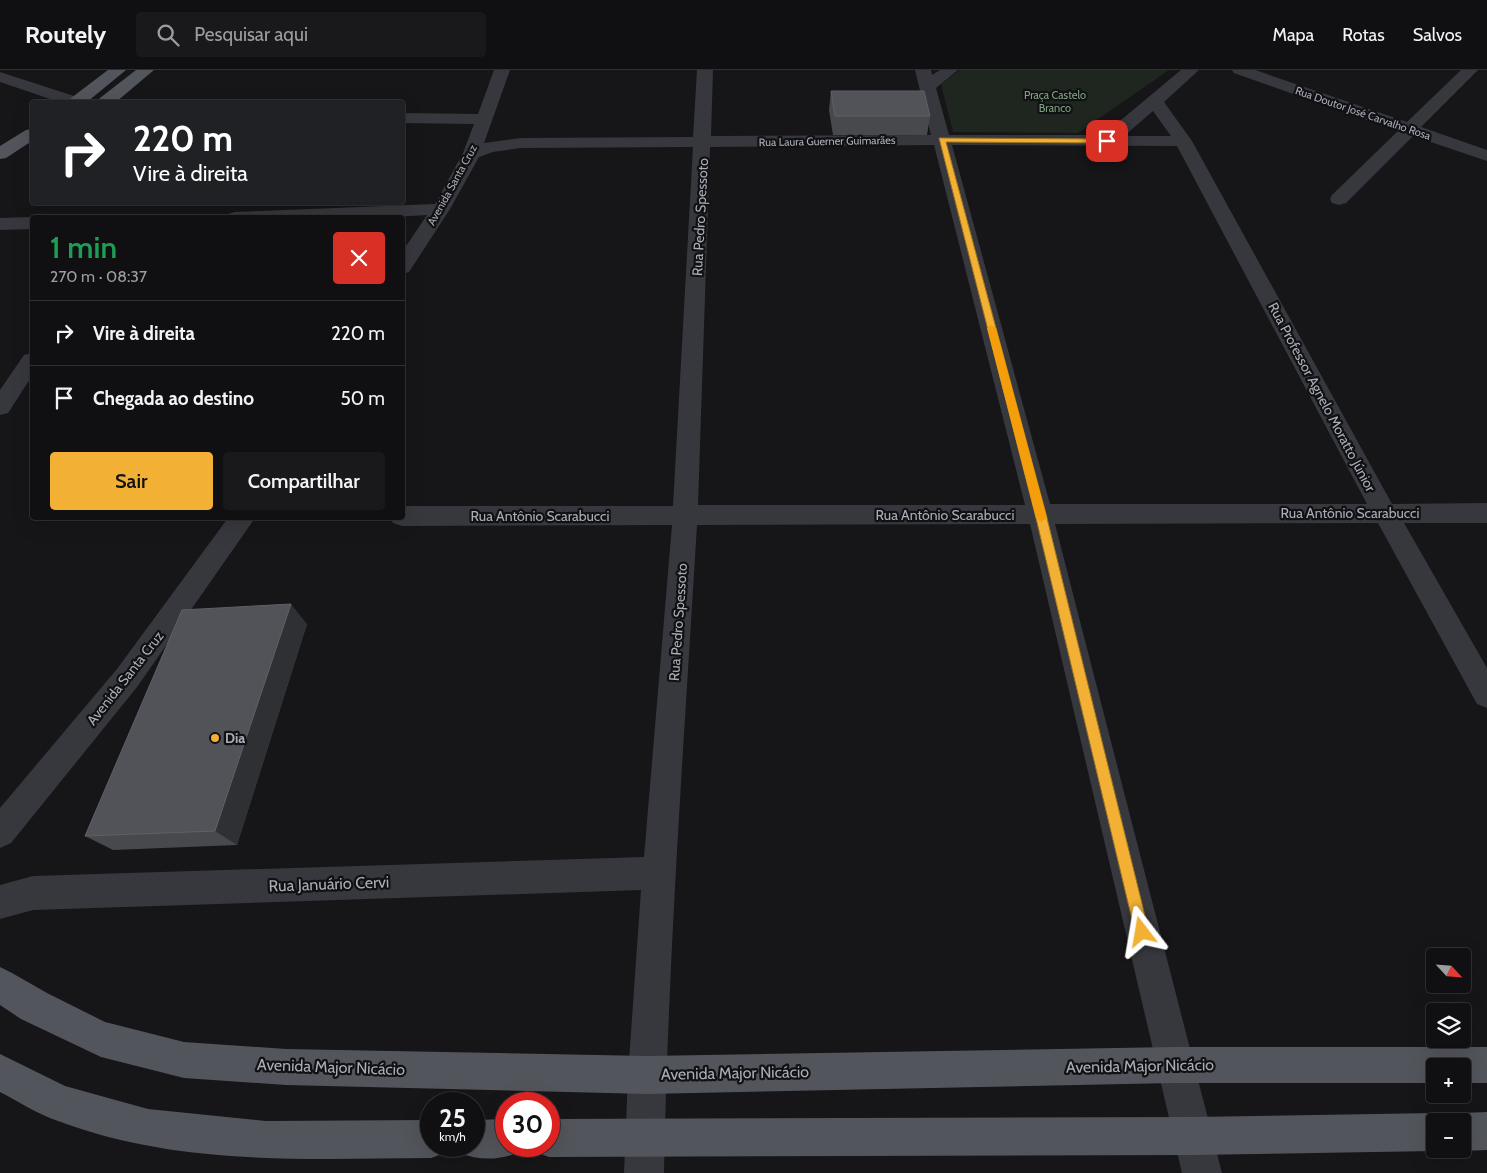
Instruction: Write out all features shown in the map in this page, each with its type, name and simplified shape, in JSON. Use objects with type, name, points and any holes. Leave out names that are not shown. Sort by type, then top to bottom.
[{"type":"main road","points":[[78,100],[118,70]]},
{"type":"main road","points":[[108,100],[146,70]]},
{"type":"main road","points":[[4,161],[30,136]]},
{"type":"main road","points":[[4,161],[24,159]]},
{"type":"main road","name":"Avenida Major Nicácio","points":[[0,985],[34,1006],[101,1039],[184,1060],[286,1067],[647,1075],[1174,1065],[1487,1065]]},
{"type":"main road","points":[[0,1072],[58,1103],[148,1128],[266,1140],[420,1139]]},
{"type":"main road","points":[[1471,1132],[1487,1131]]},
{"type":"main road","points":[[560,1140],[645,1155],[1193,1136],[1426,1132]]},
{"type":"street","name":"Avenida Santa Cruz","points":[[405,263],[440,209],[472,153],[502,70]]},
{"type":"street","name":"Rua Pedro Spessoto","points":[[645,1155],[647,1075],[659,873],[685,516],[705,70]]},
{"type":"street","points":[[950,70],[925,79],[1040,514],[1202,1173]]},
{"type":"street","points":[[1107,141],[1191,70]]},
{"type":"street","name":"Rua Doutor José Carvalho Rosa","points":[[1240,70],[1487,156]]},
{"type":"street","points":[[1339,199],[1470,70]]},
{"type":"street","points":[[0,77],[69,100]]},
{"type":"street","name":"Rua Professor Agnelo Moratto Júnior","points":[[1154,100],[1183,141],[1385,513],[1487,695]]},
{"type":"street","points":[[405,118],[485,119]]},
{"type":"street","name":"Rua Laura Guerner Guimarães","points":[[472,153],[491,147],[521,143],[942,140],[1183,141]]},
{"type":"street","points":[[303,215],[440,209]]},
{"type":"street","points":[[0,224],[30,223]]},
{"type":"street","points":[[0,407],[30,363]]},
{"type":"street","name":"Rua Antônio Scarabucci","points":[[405,516],[1487,514]]},
{"type":"street","name":"Avenida Santa Cruz","points":[[0,832],[127,678],[241,520]]},
{"type":"street","name":"Rua Januário Cervi","points":[[0,902],[33,893],[659,873]]},
{"type":"green space","name":"Praça Castelo Branco","points":[[960,70],[1169,70],[1078,133],[953,132],[941,84]]},
{"type":"building","points":[[831,91],[924,91],[930,116],[835,116]]},
{"type":"building","name":"Dia","points":[[291,604],[215,831],[85,836],[182,610]]},
{"type":"slow traffic","points":[[991,328],[1041,518]]},
{"type":"place","name":"Dia","points":[[215,738]]},
{"type":"route","points":[[1107,141],[942,140],[1040,514],[1142,932]]}]
